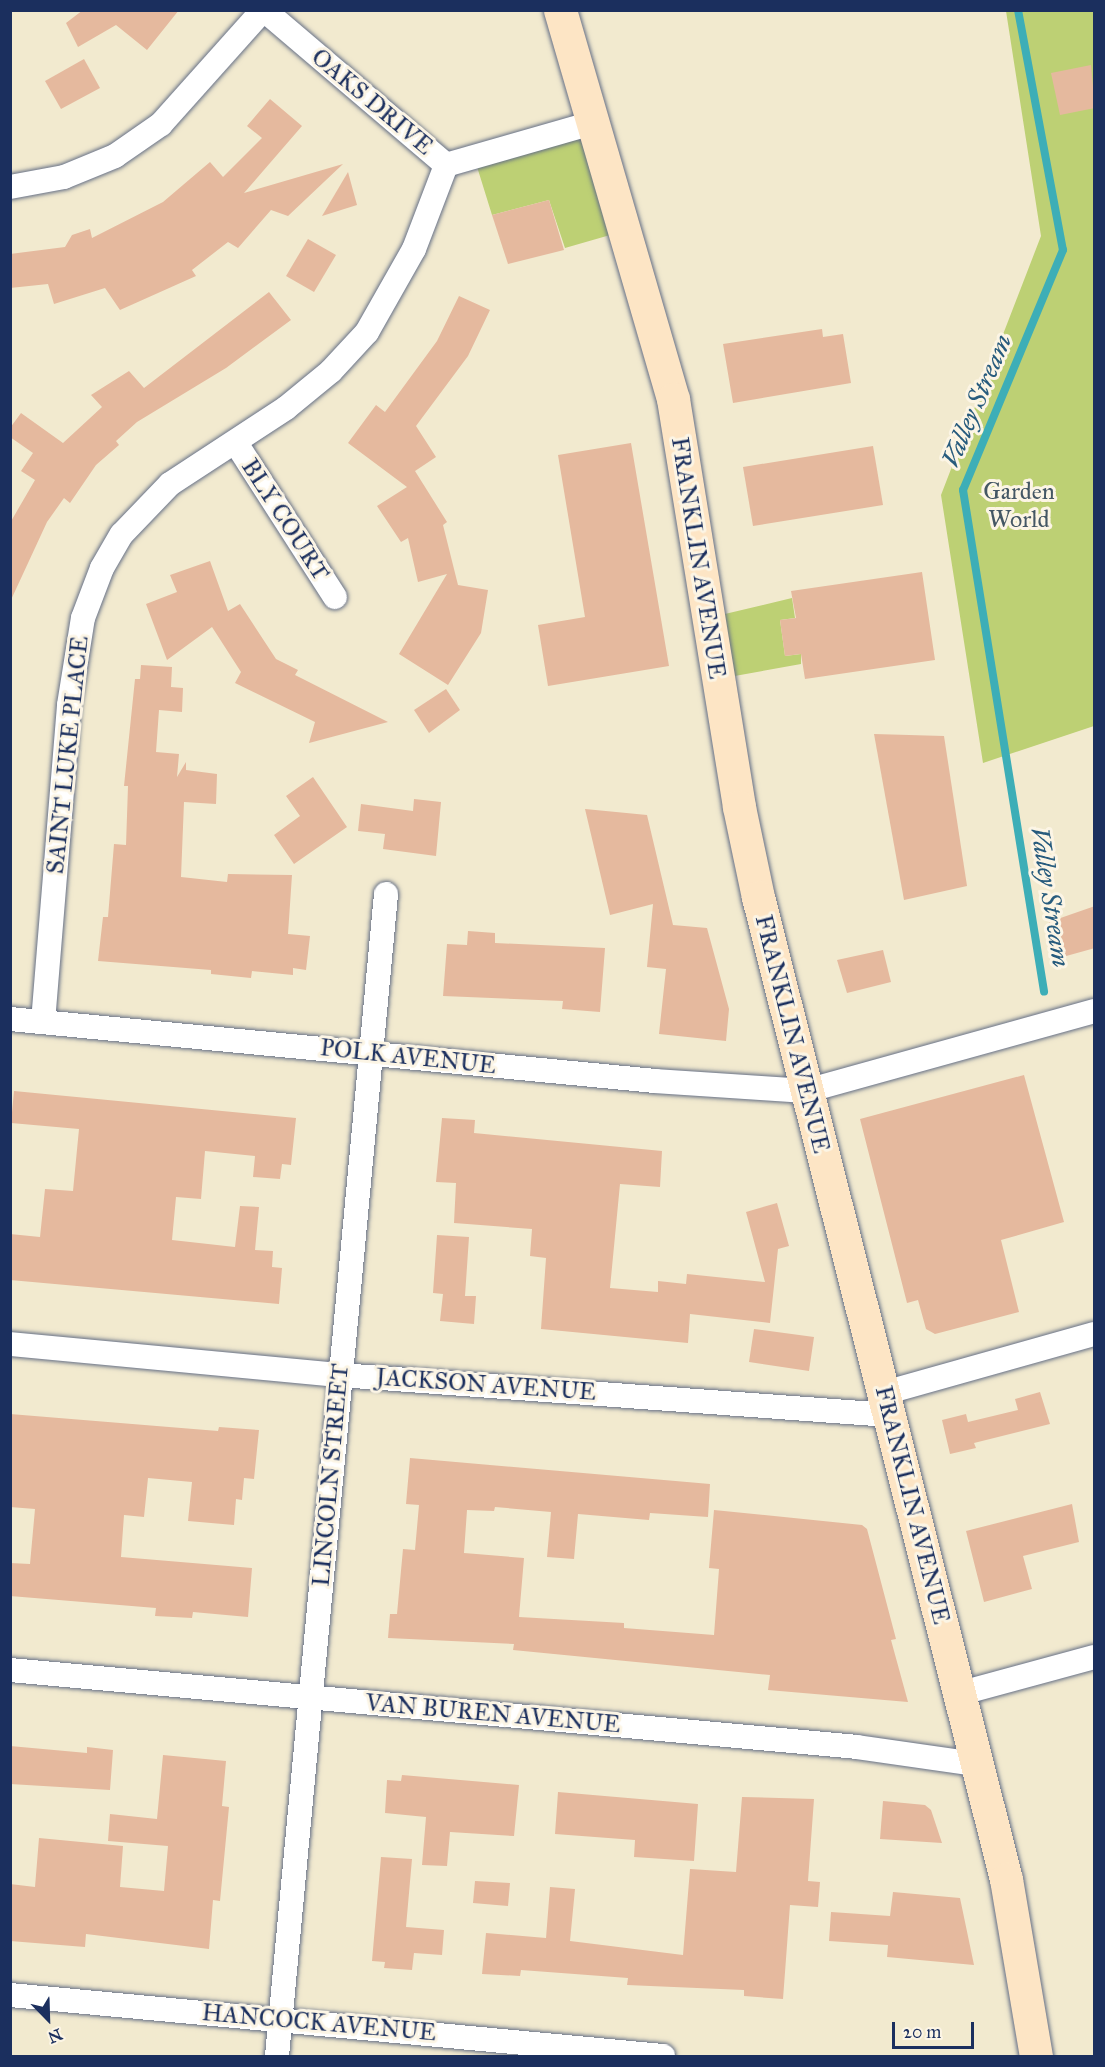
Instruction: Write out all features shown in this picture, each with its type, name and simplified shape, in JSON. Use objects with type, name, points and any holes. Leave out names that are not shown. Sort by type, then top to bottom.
[{"type":"main road","name":"FRANKLIN AVENUE","points":[[561,10],[673,399],[739,807],[806,1091],[1006,1879],[1036,2056]]},
{"type":"street","name":"OAKS DRIVE","points":[[264,10],[446,165],[592,123]]},
{"type":"street","points":[[10,187],[64,177],[115,156],[161,124],[264,10]]},
{"type":"street","name":"SAINT LUKE PLACE","points":[[43,1022],[69,705],[83,618],[102,568],[122,534],[170,484],[236,443],[331,371],[367,332],[414,249],[446,165]]},
{"type":"street","name":"BLY COURT","points":[[236,443],[335,597]]},
{"type":"street","name":"LINCOLN STREET","points":[[277,2056],[386,894]]},
{"type":"street","name":"POLK AVENUE","points":[[10,1019],[655,1081],[806,1091],[1095,1011]]},
{"type":"street","name":"JACKSON AVENUE","points":[[10,1344],[340,1374],[887,1404],[1095,1334]]},
{"type":"street","points":[[958,1694],[1095,1657]]},
{"type":"street","name":"VAN BUREN AVENUE","points":[[10,1670],[857,1747],[975,1764]]},
{"type":"street","name":"HANCOCK AVENUE","points":[[10,1995],[663,2056]]},
{"type":"green space","name":"Garden World","points":[[1006,11],[1094,11],[1094,726],[983,763],[941,495],[1041,236]]},
{"type":"green space","points":[[592,123],[624,231],[565,248],[549,200],[492,215],[474,157]]},
{"type":"green space","points":[[792,598],[795,618],[780,620],[785,656],[801,654],[801,664],[718,679],[708,618]]},
{"type":"building","points":[[83,10],[179,10],[147,50],[116,25],[78,47],[66,23]]},
{"type":"building","points":[[84,59],[100,88],[61,109],[45,81]]},
{"type":"building","points":[[1091,65],[1095,108],[1060,115],[1051,73]]},
{"type":"building","points":[[270,99],[302,126],[244,193],[343,164],[288,216],[271,210],[238,248],[228,242],[192,270],[196,276],[120,310],[105,288],[54,304],[48,284],[10,288],[10,254],[65,247],[72,235],[90,229],[92,238],[163,202],[210,162],[223,177],[262,138],[247,126]]},
{"type":"building","points":[[348,172],[357,205],[322,216]]},
{"type":"building","points":[[549,200],[564,250],[508,264],[492,215]]},
{"type":"building","points":[[308,239],[336,255],[314,292],[286,276]]},
{"type":"building","points":[[269,292],[291,320],[226,368],[137,422],[116,441],[119,445],[96,465],[70,503],[64,498],[47,522],[10,602],[10,523],[35,480],[21,471],[33,453],[10,437],[10,428],[21,413],[63,443],[102,407],[91,395],[129,371],[144,388]]},
{"type":"building","points":[[459,296],[490,310],[468,356],[416,426],[436,457],[415,471],[447,522],[443,525],[458,585],[488,590],[481,633],[448,685],[399,654],[447,574],[418,582],[408,538],[401,542],[377,506],[407,487],[348,443],[376,405],[385,412],[437,341]]},
{"type":"building","points":[[822,329],[823,337],[843,334],[851,383],[733,403],[723,344]]},
{"type":"building","points":[[631,443],[669,666],[548,686],[538,625],[585,617],[558,455]]},
{"type":"building","points":[[873,446],[883,505],[753,526],[743,467]]},
{"type":"building","points":[[210,561],[228,611],[240,604],[276,659],[298,670],[295,675],[388,722],[309,743],[315,722],[235,683],[241,672],[212,627],[167,660],[146,604],[177,592],[170,575]]},
{"type":"building","points":[[922,572],[935,660],[805,679],[801,654],[785,656],[780,620],[796,618],[791,591]]},
{"type":"building","points":[[141,665],[172,667],[171,687],[183,688],[182,712],[159,710],[156,752],[179,754],[177,777],[186,762],[186,770],[217,774],[216,804],[184,802],[181,877],[227,882],[228,874],[292,875],[288,934],[310,936],[306,970],[293,968],[293,975],[252,971],[251,978],[211,974],[211,970],[98,961],[103,917],[108,917],[114,844],[126,845],[128,786],[124,786],[135,679],[140,679]]},
{"type":"building","points":[[446,689],[460,710],[429,733],[414,710]]},
{"type":"building","points":[[874,734],[944,736],[967,886],[904,900]]},
{"type":"building","points":[[313,777],[347,827],[294,864],[274,835],[300,816],[286,796]]},
{"type":"building","points":[[414,799],[441,802],[436,856],[383,849],[385,834],[358,831],[361,804],[413,811]]},
{"type":"building","points":[[585,809],[647,815],[673,925],[707,928],[729,1009],[726,1041],[659,1034],[666,969],[647,967],[653,904],[610,915]]},
{"type":"building","points":[[1095,906],[1095,948],[1059,958],[1049,922]]},
{"type":"building","points":[[468,931],[495,933],[495,943],[605,948],[600,1012],[562,1009],[563,1001],[443,996],[447,944],[467,945]]},
{"type":"building","points":[[883,950],[891,982],[847,993],[837,960]]},
{"type":"building","points":[[1024,1075],[1064,1222],[1001,1240],[1019,1312],[935,1334],[926,1329],[918,1300],[907,1303],[860,1119]]},
{"type":"building","points":[[14,1091],[296,1118],[291,1165],[282,1164],[280,1179],[253,1177],[255,1156],[205,1151],[201,1199],[176,1197],[172,1240],[235,1247],[240,1206],[259,1207],[255,1250],[273,1251],[272,1267],[282,1268],[279,1304],[10,1280],[10,1234],[40,1237],[45,1189],[73,1191],[79,1129],[11,1123]]},
{"type":"building","points":[[442,1118],[475,1120],[474,1133],[662,1151],[660,1187],[620,1184],[610,1288],[658,1292],[658,1281],[686,1284],[687,1274],[765,1282],[746,1212],[777,1203],[789,1246],[778,1249],[770,1323],[690,1314],[688,1343],[541,1329],[546,1258],[530,1256],[532,1229],[454,1223],[456,1183],[436,1182]]},
{"type":"building","points":[[437,1235],[469,1237],[465,1296],[476,1296],[474,1324],[440,1321],[443,1294],[433,1293]]},
{"type":"building","points":[[754,1329],[814,1337],[809,1371],[749,1362]]},
{"type":"building","points":[[1040,1392],[1050,1424],[974,1443],[976,1448],[950,1454],[942,1420],[966,1414],[968,1422],[1018,1410],[1015,1399]]},
{"type":"building","points":[[10,1414],[218,1431],[219,1427],[259,1430],[254,1479],[244,1478],[242,1500],[236,1499],[234,1525],[188,1521],[192,1482],[148,1478],[144,1517],[124,1515],[121,1557],[252,1568],[248,1617],[193,1612],[192,1618],[155,1616],[156,1608],[10,1596],[10,1563],[30,1564],[35,1509],[10,1507]]},
{"type":"building","points":[[410,1458],[710,1484],[708,1517],[650,1513],[649,1520],[578,1514],[574,1559],[547,1557],[551,1512],[495,1507],[494,1511],[467,1510],[464,1553],[524,1558],[519,1617],[624,1623],[624,1628],[714,1635],[719,1569],[709,1568],[714,1510],[862,1525],[867,1529],[896,1639],[891,1640],[908,1702],[768,1690],[770,1675],[513,1650],[514,1644],[388,1638],[390,1614],[397,1614],[403,1549],[415,1550],[419,1505],[406,1504]]},
{"type":"building","points":[[1072,1504],[1079,1542],[1023,1556],[1032,1589],[984,1602],[966,1531]]},
{"type":"building","points":[[10,1746],[87,1753],[87,1747],[113,1750],[110,1790],[10,1784]]},
{"type":"building","points":[[163,1755],[226,1761],[222,1806],[229,1807],[220,1901],[213,1900],[209,1949],[86,1934],[85,1947],[10,1941],[10,1884],[35,1887],[39,1838],[123,1846],[120,1887],[164,1891],[168,1846],[108,1841],[110,1814],[157,1819]]},
{"type":"building","points":[[402,1775],[519,1785],[514,1836],[450,1832],[447,1866],[422,1865],[426,1817],[385,1813],[387,1780],[401,1781]]},
{"type":"building","points":[[558,1792],[698,1804],[694,1861],[634,1857],[635,1840],[555,1834]]},
{"type":"building","points":[[742,1797],[814,1799],[808,1881],[820,1882],[818,1907],[790,1905],[783,1999],[744,1996],[744,1990],[627,1985],[628,1978],[521,1970],[520,1976],[482,1974],[486,1933],[546,1938],[550,1887],[575,1889],[570,1941],[683,1955],[690,1869],[736,1872]]},
{"type":"building","points":[[883,1801],[925,1805],[931,1810],[942,1843],[880,1839]]},
{"type":"building","points":[[381,1857],[412,1859],[406,1927],[444,1930],[442,1955],[414,1953],[412,1970],[384,1968],[385,1962],[372,1961]]},
{"type":"building","points":[[475,1881],[510,1883],[508,1906],[473,1903]]},
{"type":"building","points":[[893,1892],[960,1898],[974,1965],[887,1957],[888,1945],[829,1941],[831,1912],[890,1916]]},
{"type":"waterway","name":"Valley Stream","points":[[1018,10],[1063,250],[963,490],[1044,991]]}]
